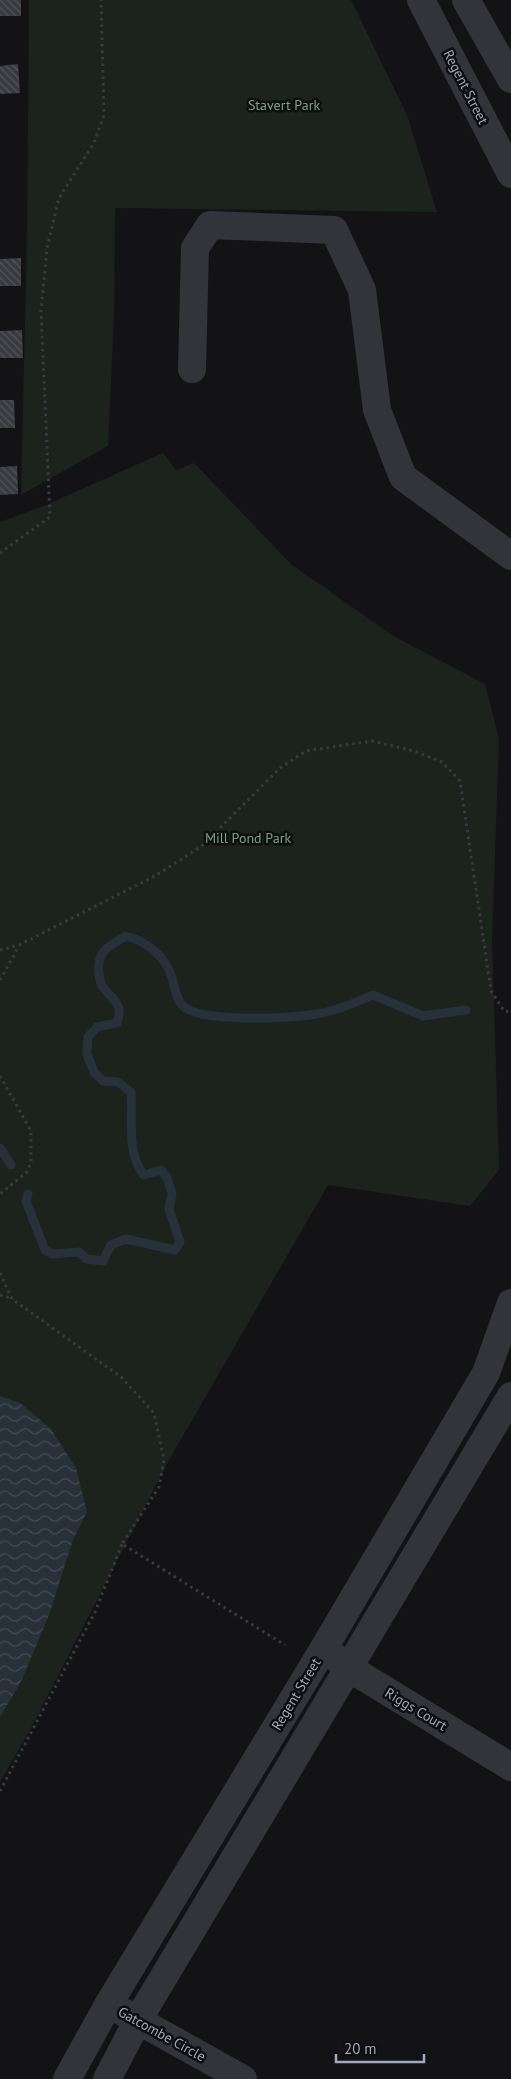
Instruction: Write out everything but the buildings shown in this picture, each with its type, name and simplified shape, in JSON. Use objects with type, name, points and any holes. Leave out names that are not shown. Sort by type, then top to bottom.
[{"type":"street","name":"Regent Street","points":[[421,0],[511,174]]},
{"type":"street","points":[[466,0],[511,78]]},
{"type":"street","points":[[192,369],[195,248],[210,225],[334,230],[362,290],[377,410],[403,477],[511,556]]},
{"type":"street","name":"Regent Street","points":[[67,2079],[108,2004],[324,1648],[498,1377],[511,1303]]},
{"type":"street","points":[[107,2079],[138,2020],[511,1396]]},
{"type":"street","name":"Riggs Court","points":[[324,1648],[349,1668],[511,1767]]},
{"type":"street","name":"Gatcombe Circle","points":[[108,2004],[243,2079]]},
{"type":"path","points":[[0,553],[50,517],[41,311],[47,248],[59,198],[94,143],[104,115],[101,0]]},
{"type":"path","points":[[0,950],[19,945],[155,876],[202,846],[280,768],[306,751],[372,741],[414,751],[442,762],[460,781],[491,991],[504,1011],[511,1012]]},
{"type":"path","points":[[0,980],[19,945]]},
{"type":"path","points":[[0,1076],[31,1131],[31,1162],[27,1172],[0,1194]]},
{"type":"path","points":[[0,1273],[12,1299]]},
{"type":"path","points":[[0,1295],[12,1299],[121,1377],[154,1412],[164,1460],[159,1487],[122,1544],[95,1612],[0,1790]]},
{"type":"path","points":[[122,1544],[285,1645]]},
{"type":"green space","name":"Stavert Park","points":[[29,0],[351,0],[407,115],[437,212],[115,208],[114,315],[108,446],[21,495],[27,238]]},
{"type":"green space","name":"Mill Pond Park","points":[[163,453],[176,470],[194,463],[292,565],[395,637],[485,684],[499,739],[492,938],[499,1170],[470,1206],[328,1185],[169,1460],[29,1732],[0,1782],[0,522],[46,505]]},
{"type":"water","points":[[0,1396],[20,1403],[51,1429],[76,1468],[87,1512],[73,1540],[49,1615],[21,1682],[0,1717]]},
{"type":"waterway","points":[[28,1194],[26,1201],[45,1250],[52,1254],[79,1252],[87,1259],[103,1261],[111,1245],[126,1239],[175,1250],[180,1242],[169,1209],[172,1194],[167,1178],[161,1170],[144,1175],[138,1166],[132,1136],[131,1092],[118,1082],[103,1081],[94,1072],[87,1054],[88,1037],[97,1027],[117,1023],[119,1016],[118,1006],[101,985],[99,966],[105,950],[126,936],[142,942],[162,958],[183,1006],[207,1015],[244,1018],[311,1015],[343,1007],[373,995],[423,1016],[466,1010]]},
{"type":"waterway","points":[[0,1148],[11,1165]]}]
